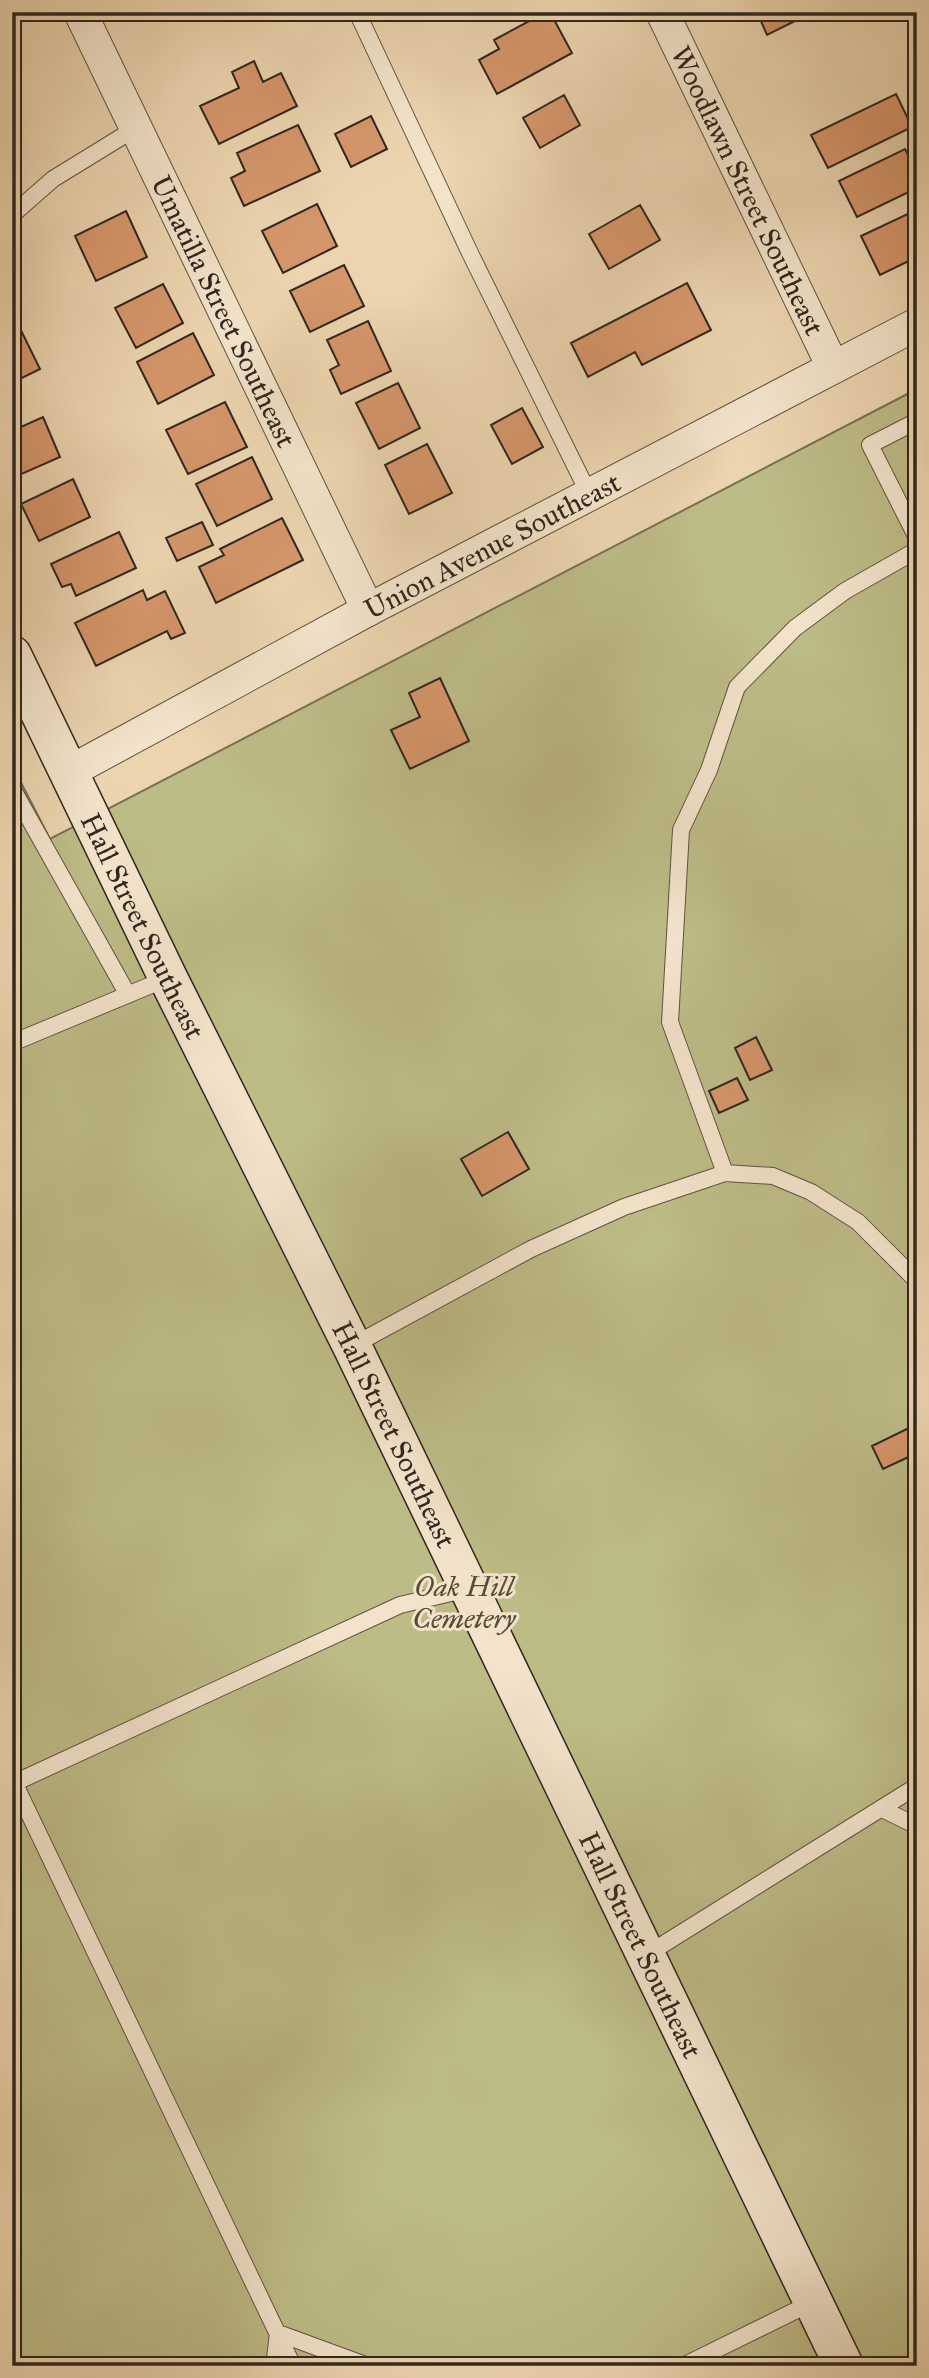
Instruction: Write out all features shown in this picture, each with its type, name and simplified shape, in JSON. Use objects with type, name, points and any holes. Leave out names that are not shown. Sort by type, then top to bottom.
[{"type":"main road","name":"Hall Street Southeast","points":[[12,655],[168,978],[352,1346],[844,2366]]},
{"type":"street","name":"Umatilla Street Southeast","points":[[80,12],[368,610]]},
{"type":"street","name":"Woodlawn Street Southeast","points":[[662,12],[833,367]]},
{"type":"street","name":"Union Avenue Southeast","points":[[69,772],[368,610],[917,324]]},
{"type":"lane","points":[[356,12],[470,253],[589,494]]},
{"type":"lane","points":[[12,215],[53,179],[136,128]]},
{"type":"lane","points":[[917,421],[870,445],[917,538]]},
{"type":"lane","points":[[725,1173],[670,1022],[681,830],[709,770],[737,687],[794,628],[845,591],[917,550]]},
{"type":"lane","points":[[12,788],[128,995]]},
{"type":"lane","points":[[12,1043],[168,978]]},
{"type":"lane","points":[[352,1346],[531,1248],[624,1207],[725,1173],[774,1176],[811,1192],[858,1222],[917,1281]]},
{"type":"lane","points":[[293,2366],[13,1782],[400,1605],[468,1589]]},
{"type":"lane","points":[[645,1956],[917,1786]]},
{"type":"lane","points":[[882,1809],[917,1826]]},
{"type":"lane","points":[[683,2366],[813,2302]]},
{"type":"lane","points":[[274,2366],[278,2333]]},
{"type":"lane","points":[[278,2333],[368,2366]]},
{"type":"green space","name":"Oak Hill Cemetery","points":[[917,389],[917,2366],[12,2366],[12,765],[50,839]]},
{"type":"building","points":[[12,12],[25,12],[26,16],[12,22]]},
{"type":"building","points":[[162,12],[183,12],[166,21]]},
{"type":"building","points":[[550,12],[572,53],[497,94],[479,60],[499,49],[494,40]]},
{"type":"building","points":[[757,12],[813,12],[767,35]]},
{"type":"building","points":[[254,61],[263,82],[281,73],[297,106],[219,144],[200,106],[239,88],[232,72]]},
{"type":"building","points":[[896,94],[912,127],[828,168],[811,135]]},
{"type":"building","points":[[564,95],[580,125],[540,148],[523,118]]},
{"type":"building","points":[[371,116],[387,149],[351,167],[335,134]]},
{"type":"building","points":[[298,125],[320,171],[244,206],[231,178],[245,171],[237,153]]},
{"type":"building","points":[[905,149],[917,173],[917,188],[857,217],[839,181]]},
{"type":"building","points":[[317,204],[337,246],[283,273],[262,231]]},
{"type":"building","points":[[640,205],[660,240],[609,269],[589,234]]},
{"type":"building","points":[[126,211],[147,257],[96,281],[75,236]]},
{"type":"building","points":[[914,211],[917,216],[917,257],[880,275],[861,236]]},
{"type":"building","points":[[344,265],[364,306],[310,332],[290,291]]},
{"type":"building","points":[[687,283],[711,330],[642,365],[635,352],[588,377],[571,343]]},
{"type":"building","points":[[163,284],[183,323],[136,348],[115,308]]},
{"type":"building","points":[[12,312],[40,369],[12,383]]},
{"type":"building","points":[[368,321],[391,371],[341,394],[330,370],[339,365],[327,340]]},
{"type":"building","points":[[193,333],[214,375],[158,404],[137,362]]},
{"type":"building","points":[[398,383],[420,428],[379,449],[356,403]]},
{"type":"building","points":[[225,402],[247,447],[188,474],[166,430]]},
{"type":"building","points":[[522,408],[543,447],[512,464],[491,425]]},
{"type":"building","points":[[43,417],[60,457],[17,476],[12,465],[12,431]]},
{"type":"building","points":[[427,444],[452,493],[409,514],[385,465]]},
{"type":"building","points":[[252,457],[272,499],[217,526],[196,484]]},
{"type":"building","points":[[73,479],[90,517],[39,541],[21,504]]},
{"type":"building","points":[[282,518],[303,560],[216,603],[199,567],[224,555],[220,549]]},
{"type":"building","points":[[202,522],[213,545],[177,561],[166,538]]},
{"type":"building","points":[[119,532],[136,568],[76,596],[71,584],[62,587],[51,564]]},
{"type":"building","points":[[143,590],[147,600],[165,591],[185,633],[171,639],[167,631],[96,666],[75,623]]},
{"type":"building","points":[[440,678],[469,741],[410,769],[391,730],[420,717],[409,693]]},
{"type":"building","points":[[756,1037],[772,1070],[750,1080],[735,1048]]},
{"type":"building","points":[[737,1078],[748,1100],[719,1113],[709,1091]]},
{"type":"building","points":[[508,1132],[529,1169],[482,1196],[461,1159]]},
{"type":"building","points":[[917,1424],[917,1453],[883,1469],[872,1446]]}]
